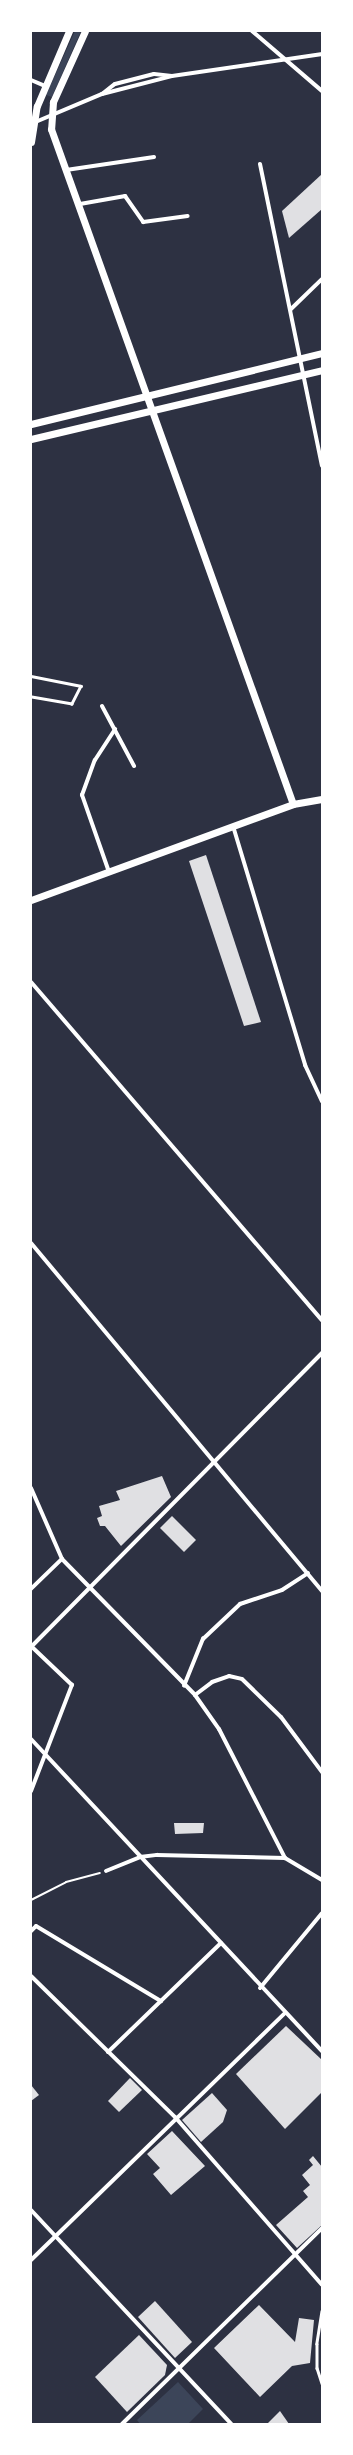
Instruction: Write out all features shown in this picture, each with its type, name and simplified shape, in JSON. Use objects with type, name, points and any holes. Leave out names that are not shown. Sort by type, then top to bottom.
[{"type":"main road","points":[[31,142],[33,123],[45,86],[69,31]]},
{"type":"main road","points":[[85,31],[53,102],[50,116],[51,129],[80,204],[150,409],[293,804]]},
{"type":"main road","points":[[31,424],[146,395],[322,354]]},
{"type":"main road","points":[[31,439],[150,409],[302,376],[322,370]]},
{"type":"main road","points":[[31,900],[293,804],[322,799]]},
{"type":"street","points":[[252,31],[322,91]]},
{"type":"street","points":[[33,123],[102,94],[172,76],[322,54]]},
{"type":"street","points":[[102,94],[116,84],[154,74],[172,76]]},
{"type":"street","points":[[31,80],[45,86]]},
{"type":"street","points":[[66,170],[154,157]]},
{"type":"street","points":[[260,164],[291,309],[302,376],[322,466]]},
{"type":"street","points":[[80,204],[125,196],[143,222],[188,216]]},
{"type":"street","points":[[291,309],[322,279]]},
{"type":"street","points":[[102,706],[134,766]]},
{"type":"street","points":[[109,872],[82,795],[95,760],[115,729]]},
{"type":"street","points":[[233,826],[305,1064],[322,1101]]},
{"type":"street","points":[[31,982],[322,1320]]},
{"type":"street","points":[[31,1243],[322,1590]]},
{"type":"street","points":[[31,1791],[72,1685],[31,1646],[322,1353]]},
{"type":"street","points":[[31,1488],[62,1559],[87,1588],[184,1686],[195,1695],[220,1729],[285,1858]]},
{"type":"street","points":[[31,1589],[62,1559]]},
{"type":"street","points":[[184,1686],[203,1639],[240,1604],[282,1590],[308,1573]]},
{"type":"street","points":[[195,1695],[212,1682],[229,1676],[242,1679],[281,1717],[322,1772]]},
{"type":"street","points":[[31,1738],[172,1888],[284,2014],[322,2051]]},
{"type":"street","points":[[106,1871],[140,1857],[157,1855],[285,1858],[322,1880]]},
{"type":"street","points":[[260,1988],[322,1913]]},
{"type":"street","points":[[31,1923],[161,2000]]},
{"type":"street","points":[[31,1931],[36,1926]]},
{"type":"street","points":[[108,2052],[221,1943]]},
{"type":"street","points":[[31,1976],[175,2117],[294,2256],[322,2285]]},
{"type":"street","points":[[31,2260],[175,2117],[284,2014]]},
{"type":"street","points":[[31,2210],[231,2424]]},
{"type":"street","points":[[122,2424],[180,2369],[322,2228]]},
{"type":"lane","points":[[31,676],[81,686],[72,704],[31,697]]},
{"type":"lane","points":[[322,2311],[317,2350],[317,2368],[322,2383]]},
{"type":"path","points":[[31,1900],[66,1882],[106,1871]]},
{"type":"shaded area","points":[[75,31],[81,31],[52,97],[46,95]]},
{"type":"shaded area","points":[[178,2382],[203,2409],[188,2424],[140,2424],[137,2420]]},
{"type":"building","points":[[322,174],[322,209],[289,238],[282,211]]},
{"type":"building","points":[[206,855],[261,1022],[244,1026],[189,861]]},
{"type":"building","points":[[162,1476],[171,1497],[121,1546],[105,1526],[100,1526],[97,1518],[102,1516],[99,1506],[120,1500],[116,1491]]},
{"type":"building","points":[[172,1516],[196,1540],[184,1552],[160,1528]]},
{"type":"building","points":[[174,1823],[204,1823],[203,1833],[175,1834]]},
{"type":"building","points":[[286,2026],[322,2060],[322,2092],[285,2129],[236,2074]]},
{"type":"building","points":[[130,2078],[142,2090],[119,2112],[108,2101]]},
{"type":"building","points":[[31,2085],[39,2095],[31,2101]]},
{"type":"building","points":[[212,2093],[227,2110],[223,2122],[201,2142],[182,2120]]},
{"type":"building","points":[[172,2131],[205,2166],[171,2195],[153,2174],[160,2168],[147,2154]]},
{"type":"building","points":[[313,2156],[322,2167],[322,2225],[297,2248],[276,2225],[308,2197],[303,2191],[310,2185],[302,2175],[313,2165],[309,2160]]},
{"type":"building","points":[[155,2301],[192,2342],[175,2358],[138,2317]]},
{"type":"building","points":[[259,2305],[295,2342],[299,2318],[314,2320],[310,2363],[292,2366],[260,2397],[214,2348]]},
{"type":"building","points":[[139,2335],[167,2365],[165,2375],[127,2412],[95,2377]]},
{"type":"building","points":[[280,2411],[289,2424],[267,2424]]}]
